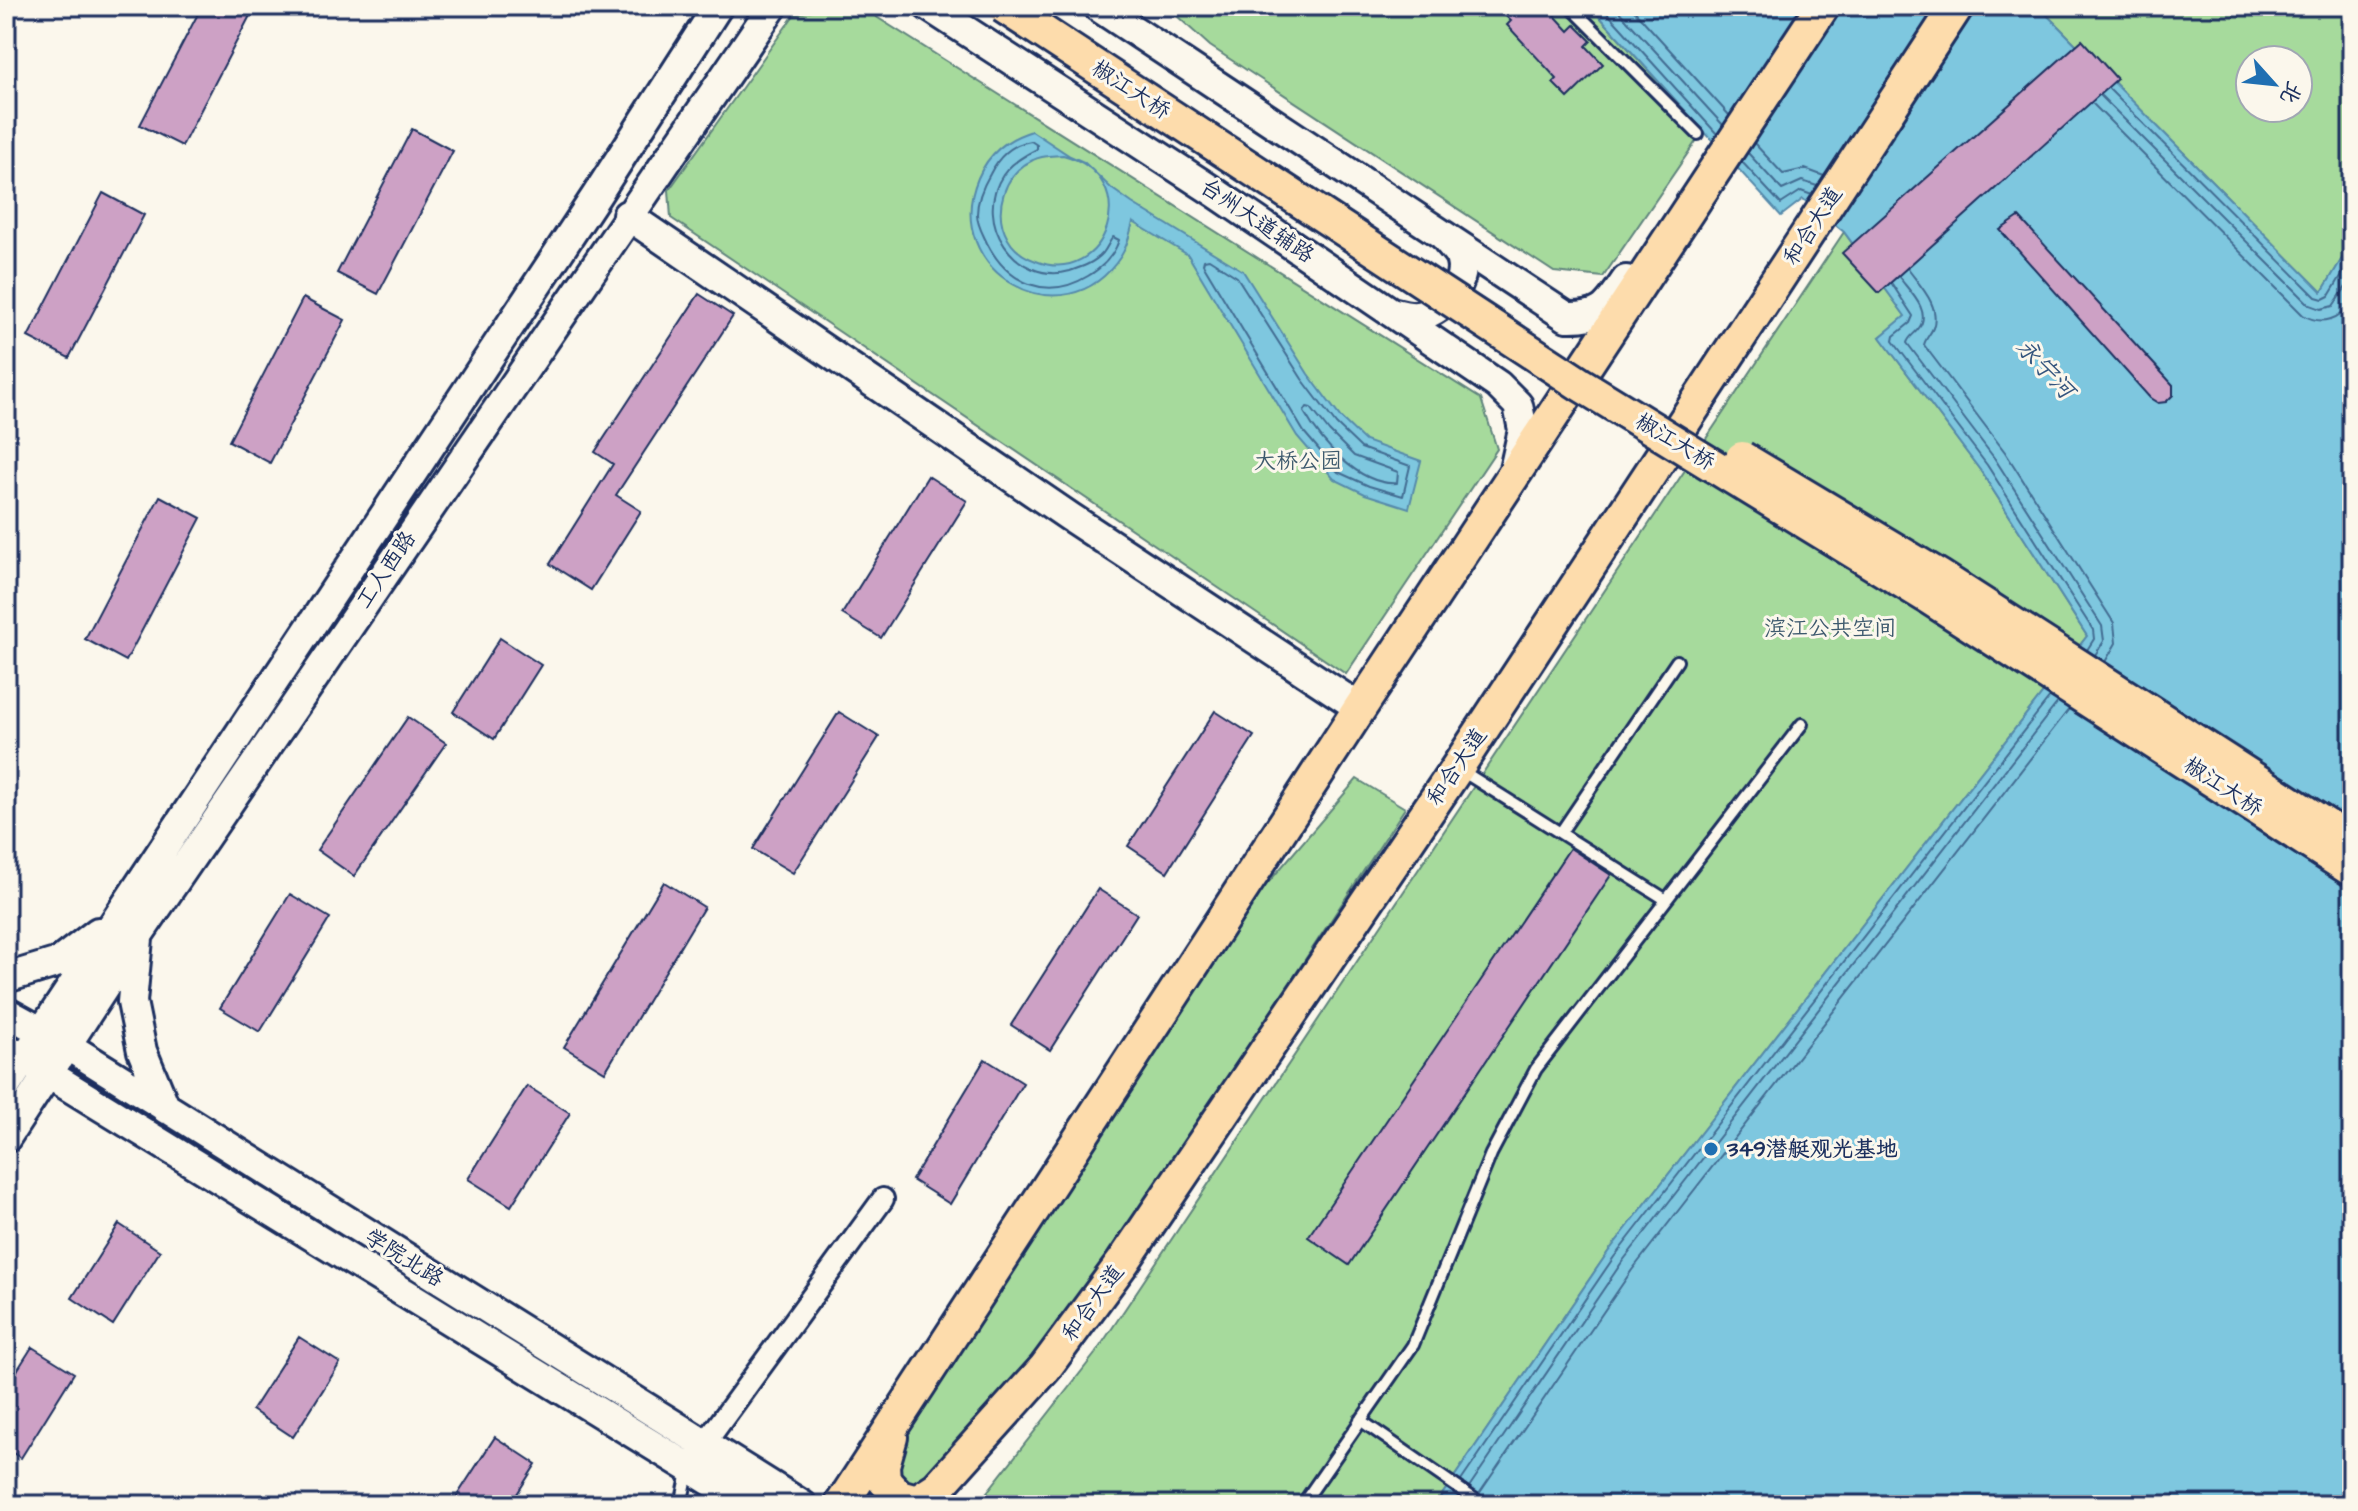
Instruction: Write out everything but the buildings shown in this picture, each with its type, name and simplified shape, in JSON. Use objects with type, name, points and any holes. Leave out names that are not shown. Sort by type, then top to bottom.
[{"type":"main road","name":"工人西路","points":[[6,1138],[49,1072],[53,1039],[718,6]]},
{"type":"main road","name":"工人西路","points":[[127,927],[773,6]]},
{"type":"main road","name":"椒江大桥","points":[[1003,6],[1580,384],[1928,597],[2352,870]]},
{"type":"main road","name":"椒江大桥","points":[[1040,6],[1591,367],[1939,576],[2352,842]]},
{"type":"main road","points":[[1097,6],[1567,317],[1590,318],[1604,309],[1657,231],[1708,178]]},
{"type":"main road","points":[[841,1505],[1360,708],[1823,6]]},
{"type":"main road","name":"和合大道","points":[[932,1496],[1045,1368],[1123,1262],[1457,768],[1957,6]]},
{"type":"main road","name":"台州大道辅路","points":[[934,8],[1216,193],[1498,385],[1518,405],[1523,430],[1512,477]]},
{"type":"main road","points":[[702,31],[719,23],[733,22],[740,35],[737,58]]},
{"type":"main road","points":[[627,215],[1070,517],[1360,708]]},
{"type":"main road","points":[[1390,312],[1416,316],[1433,311],[1454,293],[1462,274],[1461,259],[1446,237]]},
{"type":"main road","points":[[6,978],[59,962],[127,927],[132,1002],[142,1051],[166,1109]]},
{"type":"main road","name":"学院北路","points":[[6,1012],[166,1109],[697,1455],[750,1505]]},
{"type":"main road","name":"工人西路","points":[[6,1086],[15,1053],[53,1039]]},
{"type":"main road","name":"学院北路","points":[[15,1053],[697,1455],[802,1505]]},
{"type":"main road","points":[[895,1422],[883,1465],[884,1480],[899,1496],[917,1501],[932,1496]]},
{"type":"street","points":[[697,1455],[883,1199]]},
{"type":"lane","points":[[1570,6],[1698,134]]},
{"type":"lane","points":[[1561,832],[1677,661]]},
{"type":"lane","points":[[1302,1505],[1413,1345],[1491,1154],[1536,1069],[1802,724]]},
{"type":"lane","points":[[1457,768],[1665,899]]},
{"type":"lane","points":[[1360,1420],[1483,1505]]},
{"type":"lane","points":[[681,1505],[697,1455]]},
{"type":"green space","name":"大桥公园","points":[[828,6],[859,6],[1481,399],[1497,449],[1346,674],[671,218],[669,190],[794,15]]},
{"type":"green space","points":[[1166,6],[1590,6],[1703,131],[1603,277],[1554,272],[1210,46]]},
{"type":"green space","points":[[2038,6],[2352,6],[2352,242],[2322,292]]},
{"type":"green space","name":"滨江公共空间","points":[[1844,232],[1906,317],[1880,337],[1980,470],[2087,636],[1608,1252],[1435,1505],[977,1505],[1095,1354]]},
{"type":"green space","points":[[1357,779],[1405,808],[1122,1237],[1063,1321],[926,1484],[904,1485],[891,1455],[1244,911]]},
{"type":"water","name":"永宁河","points":[[1590,6],[2038,6],[2322,292],[2352,242],[2352,1505],[1435,1505],[1608,1252],[2087,636],[1980,470],[1880,337],[1905,316],[1844,232],[1803,199],[1781,216]]},
{"type":"water","points":[[1032,131],[1084,162],[1132,203],[1243,271],[1308,374],[1341,418],[1365,441],[1421,461],[1409,508],[1365,494],[1334,479],[1297,436],[1188,255],[1133,222],[1121,256],[1097,282],[1069,294],[1040,294],[1014,284],[991,266],[976,241],[971,211],[978,178],[993,154]],"holes":[[[1063,155],[1089,167],[1104,185],[1110,206],[1107,227],[1097,246],[1081,259],[1060,265],[1036,261],[1017,250],[1008,239],[1001,217],[1004,194],[1015,174],[1033,160],[1048,156]]]},
{"type":"place","name":"349潜艇观光基地","points":[[1711,1149]]}]
